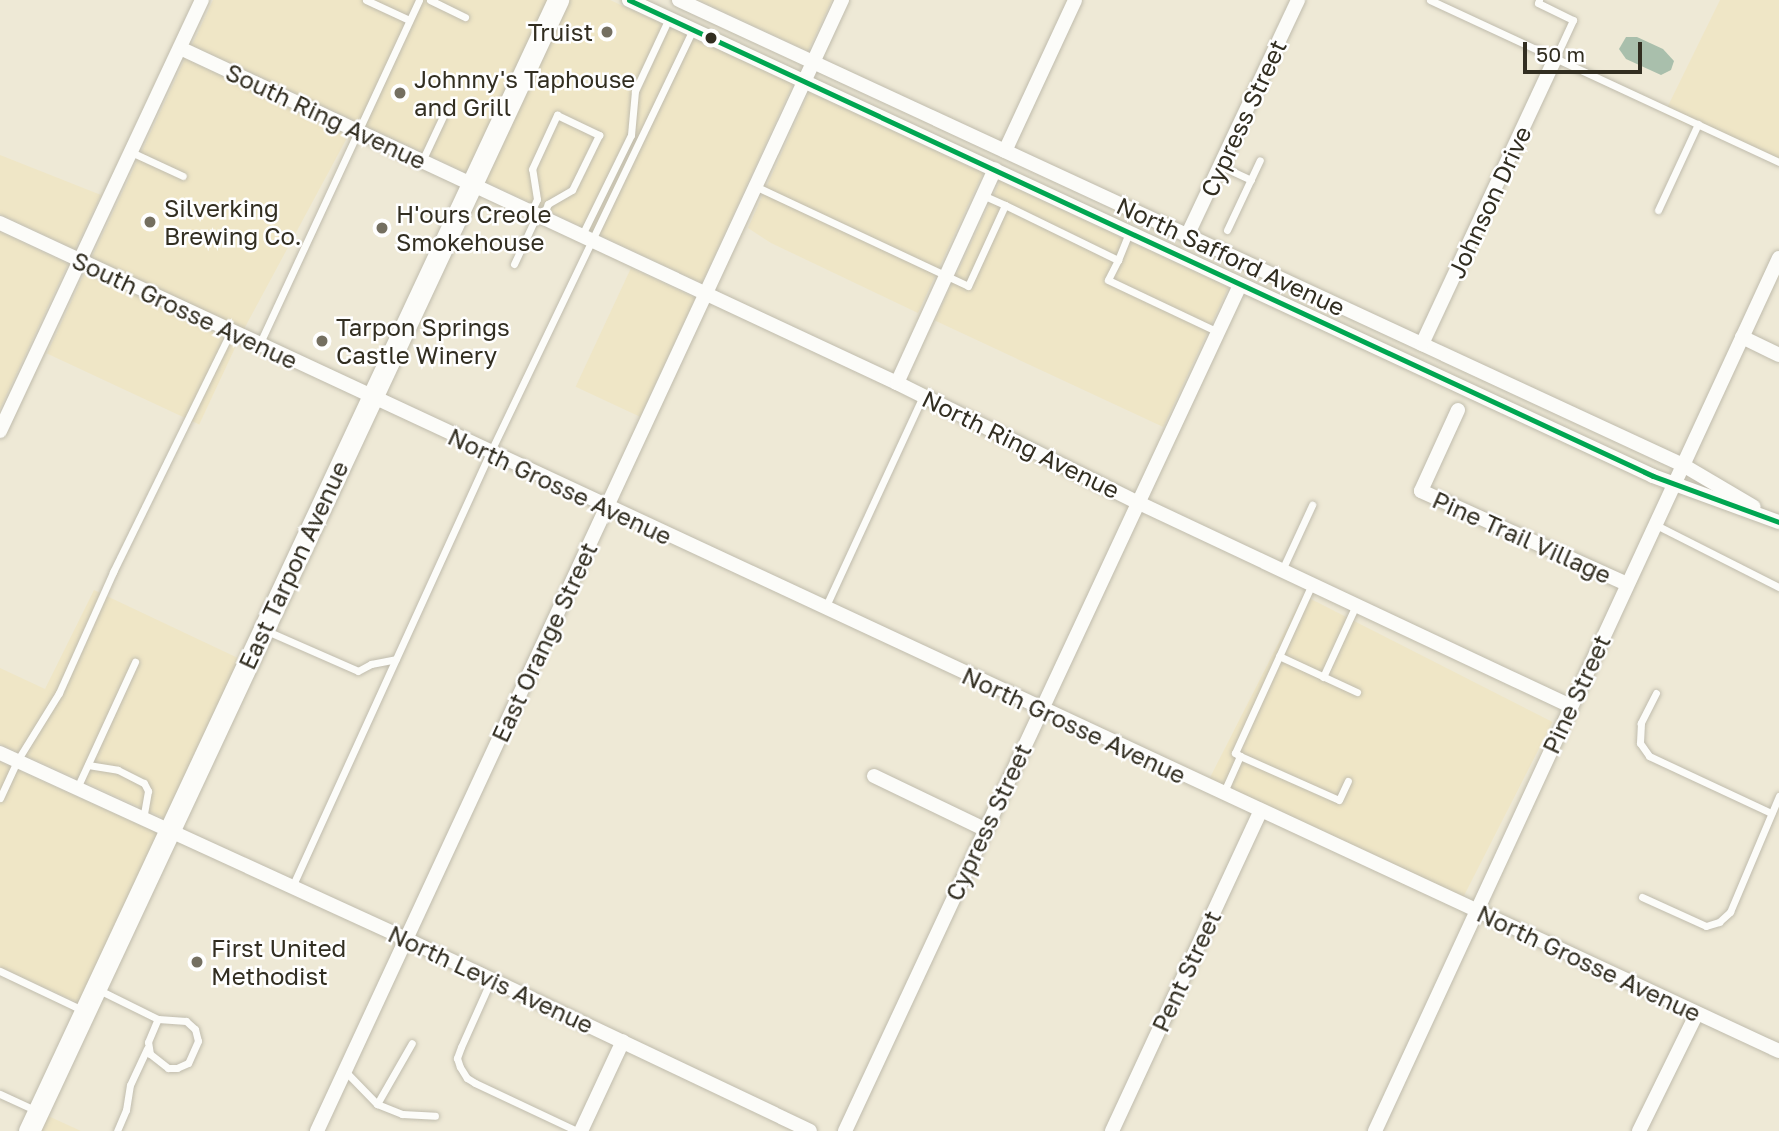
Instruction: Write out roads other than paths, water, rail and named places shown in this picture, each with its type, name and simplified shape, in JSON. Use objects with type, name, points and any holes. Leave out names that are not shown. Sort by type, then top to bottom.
[{"type":"main road","name":"East Tarpon Avenue","points":[[33,1121],[558,0]]},
{"type":"street","points":[[0,431],[202,0]]},
{"type":"street","name":"North Safford Avenue","points":[[629,0],[1674,485],[1779,522]]},
{"type":"street","name":"North Safford Avenue","points":[[679,0],[702,5],[813,62],[1683,466],[1779,522]]},
{"type":"street","name":"East Orange Street","points":[[317,1131],[842,0]]},
{"type":"street","points":[[1005,151],[1075,0]]},
{"type":"street","name":"Cypress Street","points":[[1187,236],[1298,0]]},
{"type":"street","name":"South Ring Avenue","points":[[180,48],[472,184]]},
{"type":"street","name":"Johnson Drive","points":[[1422,344],[1555,59]]},
{"type":"street","points":[[897,383],[995,169]]},
{"type":"street","name":"North Ring Avenue","points":[[472,184],[897,383],[1139,502],[1570,706]]},
{"type":"street","name":"South Grosse Avenue","points":[[0,223],[371,397]]},
{"type":"street","name":"Pine Street","points":[[1375,1131],[1779,258]]},
{"type":"street","name":"Cypress Street","points":[[845,1131],[1240,285]]},
{"type":"street","points":[[1742,337],[1779,355]]},
{"type":"street","name":"North Grosse Avenue","points":[[371,397],[1779,1051]]},
{"type":"street","name":"Pine Trail Village","points":[[1458,410],[1421,491],[1627,584]]},
{"type":"street","name":"North Levis Avenue","points":[[0,753],[406,939],[810,1131]]},
{"type":"street","points":[[874,776],[984,829]]},
{"type":"street","name":"Pent Street","points":[[1112,1131],[1260,812]]},
{"type":"street","points":[[1639,1131],[1697,1013]]},
{"type":"street","points":[[579,1131],[623,1041]]},
{"type":"lane","points":[[366,0],[409,20]]},
{"type":"lane","points":[[259,345],[419,0]]},
{"type":"lane","points":[[430,0],[465,17]]},
{"type":"lane","points":[[1430,0],[1779,162]]},
{"type":"lane","points":[[1539,0],[1538,3],[1573,20],[1555,59]]},
{"type":"lane","points":[[292,887],[588,238],[631,135],[635,91],[669,18]]},
{"type":"lane","points":[[588,238],[693,29]]},
{"type":"lane","points":[[422,161],[446,110]]},
{"type":"lane","points":[[514,264],[537,214],[572,190],[599,135],[557,115],[532,169],[537,214]]},
{"type":"lane","points":[[1658,210],[1698,124]]},
{"type":"lane","points":[[131,152],[183,176]]},
{"type":"lane","points":[[1227,230],[1260,160]]},
{"type":"lane","points":[[1220,166],[1251,180]]},
{"type":"lane","points":[[757,187],[968,286],[1005,205]]},
{"type":"lane","points":[[983,195],[1118,260]]},
{"type":"lane","points":[[1129,233],[1108,280],[1218,332]]},
{"type":"lane","points":[[0,798],[17,761],[59,693],[113,572],[231,331]]},
{"type":"lane","points":[[825,609],[923,396]]},
{"type":"lane","points":[[1282,570],[1312,506]]},
{"type":"lane","points":[[1655,524],[1779,587]]},
{"type":"lane","points":[[1312,584],[1235,753],[1339,800],[1348,781]]},
{"type":"lane","points":[[1323,677],[1356,605]]},
{"type":"lane","points":[[264,629],[358,671],[371,664],[396,659]]},
{"type":"lane","points":[[1279,656],[1357,692]]},
{"type":"lane","points":[[77,788],[135,663]]},
{"type":"lane","points":[[1656,693],[1641,723],[1640,743],[1648,756],[1771,813]]},
{"type":"lane","points":[[1223,794],[1240,756]]},
{"type":"lane","points":[[88,765],[118,770],[144,783],[148,791],[143,818]]},
{"type":"lane","points":[[1642,897],[1706,926],[1719,922],[1730,912],[1779,796]]},
{"type":"lane","points":[[0,971],[85,1011]]},
{"type":"lane","points":[[491,979],[457,1058],[460,1067],[467,1078],[475,1083],[579,1131]]},
{"type":"lane","points":[[96,989],[158,1019],[186,1021],[194,1029],[198,1041],[188,1063],[177,1068],[168,1068],[157,1062],[147,1049]]},
{"type":"lane","points":[[117,1131],[126,1110],[130,1085],[158,1019]]},
{"type":"lane","points":[[377,1104],[412,1043]]},
{"type":"lane","points":[[345,1071],[377,1104],[401,1114],[435,1116]]},
{"type":"lane","points":[[0,1094],[33,1121]]},
{"type":"place","name":"Truist","points":[[607,32]]},
{"type":"place","name":"Johnny's Taphouse and Grill","points":[[400,93]]},
{"type":"place","name":"Silverking Brewing Co.","points":[[150,222]]},
{"type":"place","name":"H'ours Creole Smokehouse","points":[[382,228]]},
{"type":"place","name":"Tarpon Springs Castle Winery","points":[[322,341]]},
{"type":"place","name":"First United Methodist","points":[[197,962]]}]
